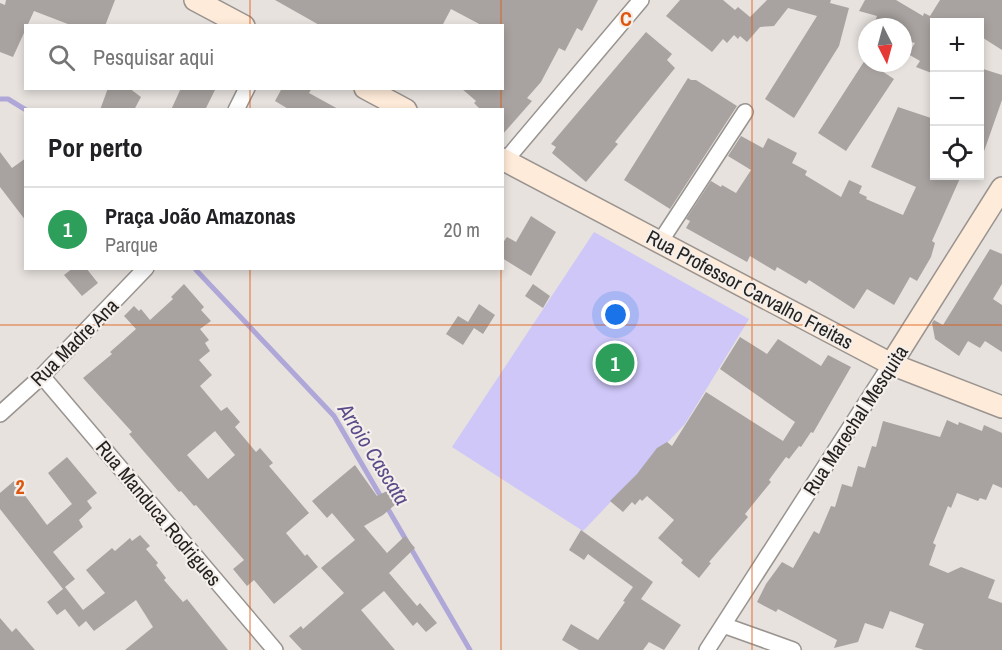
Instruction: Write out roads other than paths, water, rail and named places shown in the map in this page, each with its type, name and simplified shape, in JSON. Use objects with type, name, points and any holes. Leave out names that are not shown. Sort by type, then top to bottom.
[{"type":"street","points":[[195,0],[240,24]]},
{"type":"street","points":[[504,160],[641,0]]},
{"type":"street","points":[[237,108],[246,90]]},
{"type":"street","points":[[369,90],[402,108]]},
{"type":"street","points":[[660,242],[745,112]]},
{"type":"street","name":"Rua Professor Carvalho Freitas","points":[[504,160],[754,294],[891,364],[1002,407]]},
{"type":"street","name":"Rua Marechal Mesquita","points":[[707,650],[1002,189]]},
{"type":"street","name":"Rua Madre Ana","points":[[0,414],[42,376],[144,270]]},
{"type":"street","name":"Rua Manduca Rodrigues","points":[[42,376],[275,650]]},
{"type":"street","points":[[723,625],[792,650]]},
{"type":"waterway","name":"Arroio Cascata","points":[[0,99],[8,99],[24,109]]},
{"type":"waterway","name":"Arroio Cascata","points":[[196,270],[334,416],[470,650]]},
{"type":"place","name":"Praça João Amazonas","points":[[615,363]]}]
